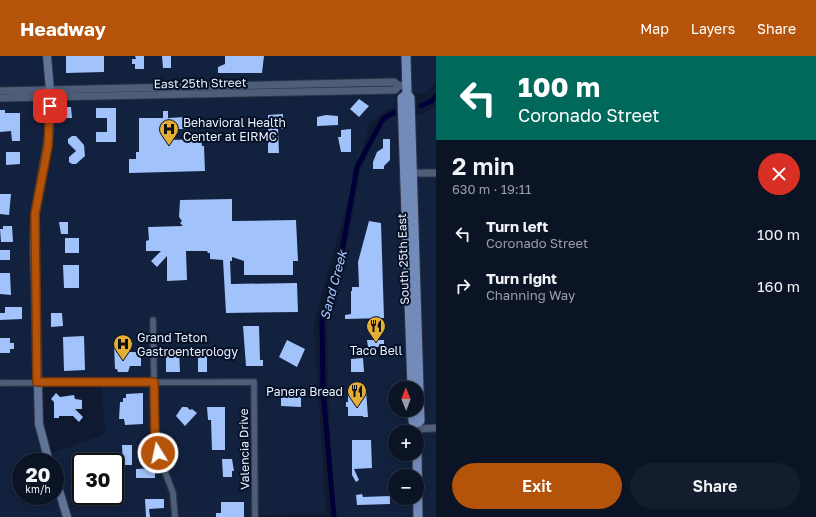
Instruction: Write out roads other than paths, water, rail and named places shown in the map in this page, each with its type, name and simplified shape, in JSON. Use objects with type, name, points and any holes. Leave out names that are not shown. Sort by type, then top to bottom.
[{"type":"main road","points":[[47,56],[50,94],[48,146],[35,214],[39,424],[47,453]]},
{"type":"main road","name":"South 25th East","points":[[406,56],[402,98],[405,195],[420,421],[418,425]]},
{"type":"main road","name":"South 25th East","points":[[404,88],[410,98],[413,173],[412,381]]},
{"type":"main road","points":[[405,195],[409,197],[410,207],[414,214]]},
{"type":"main road","points":[[417,461],[418,517]]},
{"type":"main road","points":[[63,505],[67,517]]},
{"type":"street","name":"East 25th Street","points":[[0,98],[50,94],[394,82],[404,88]]},
{"type":"street","name":"East 25th Street","points":[[0,91],[50,94]]},
{"type":"street","points":[[413,173],[436,173]]},
{"type":"street","points":[[153,320],[156,446],[173,493],[175,517]]},
{"type":"street","points":[[0,383],[154,382]]},
{"type":"street","name":"Valencia Drive","points":[[154,382],[254,382],[255,517]]},
{"type":"street","points":[[424,428],[436,428]]},
{"type":"waterway","name":"Sand Creek","points":[[421,106],[433,100],[436,96]]},
{"type":"waterway","name":"Sand Creek","points":[[334,517],[323,390],[322,319],[340,262],[357,167],[383,119],[393,113]]},
{"type":"place","name":"Behavioral Health Center at EIRMC","points":[[169,146]]},
{"type":"place","name":"Taco Bell","points":[[376,343]]},
{"type":"place","name":"Grand Teton Gastroenterology","points":[[123,361]]},
{"type":"place","name":"Panera Bread","points":[[357,408]]}]
